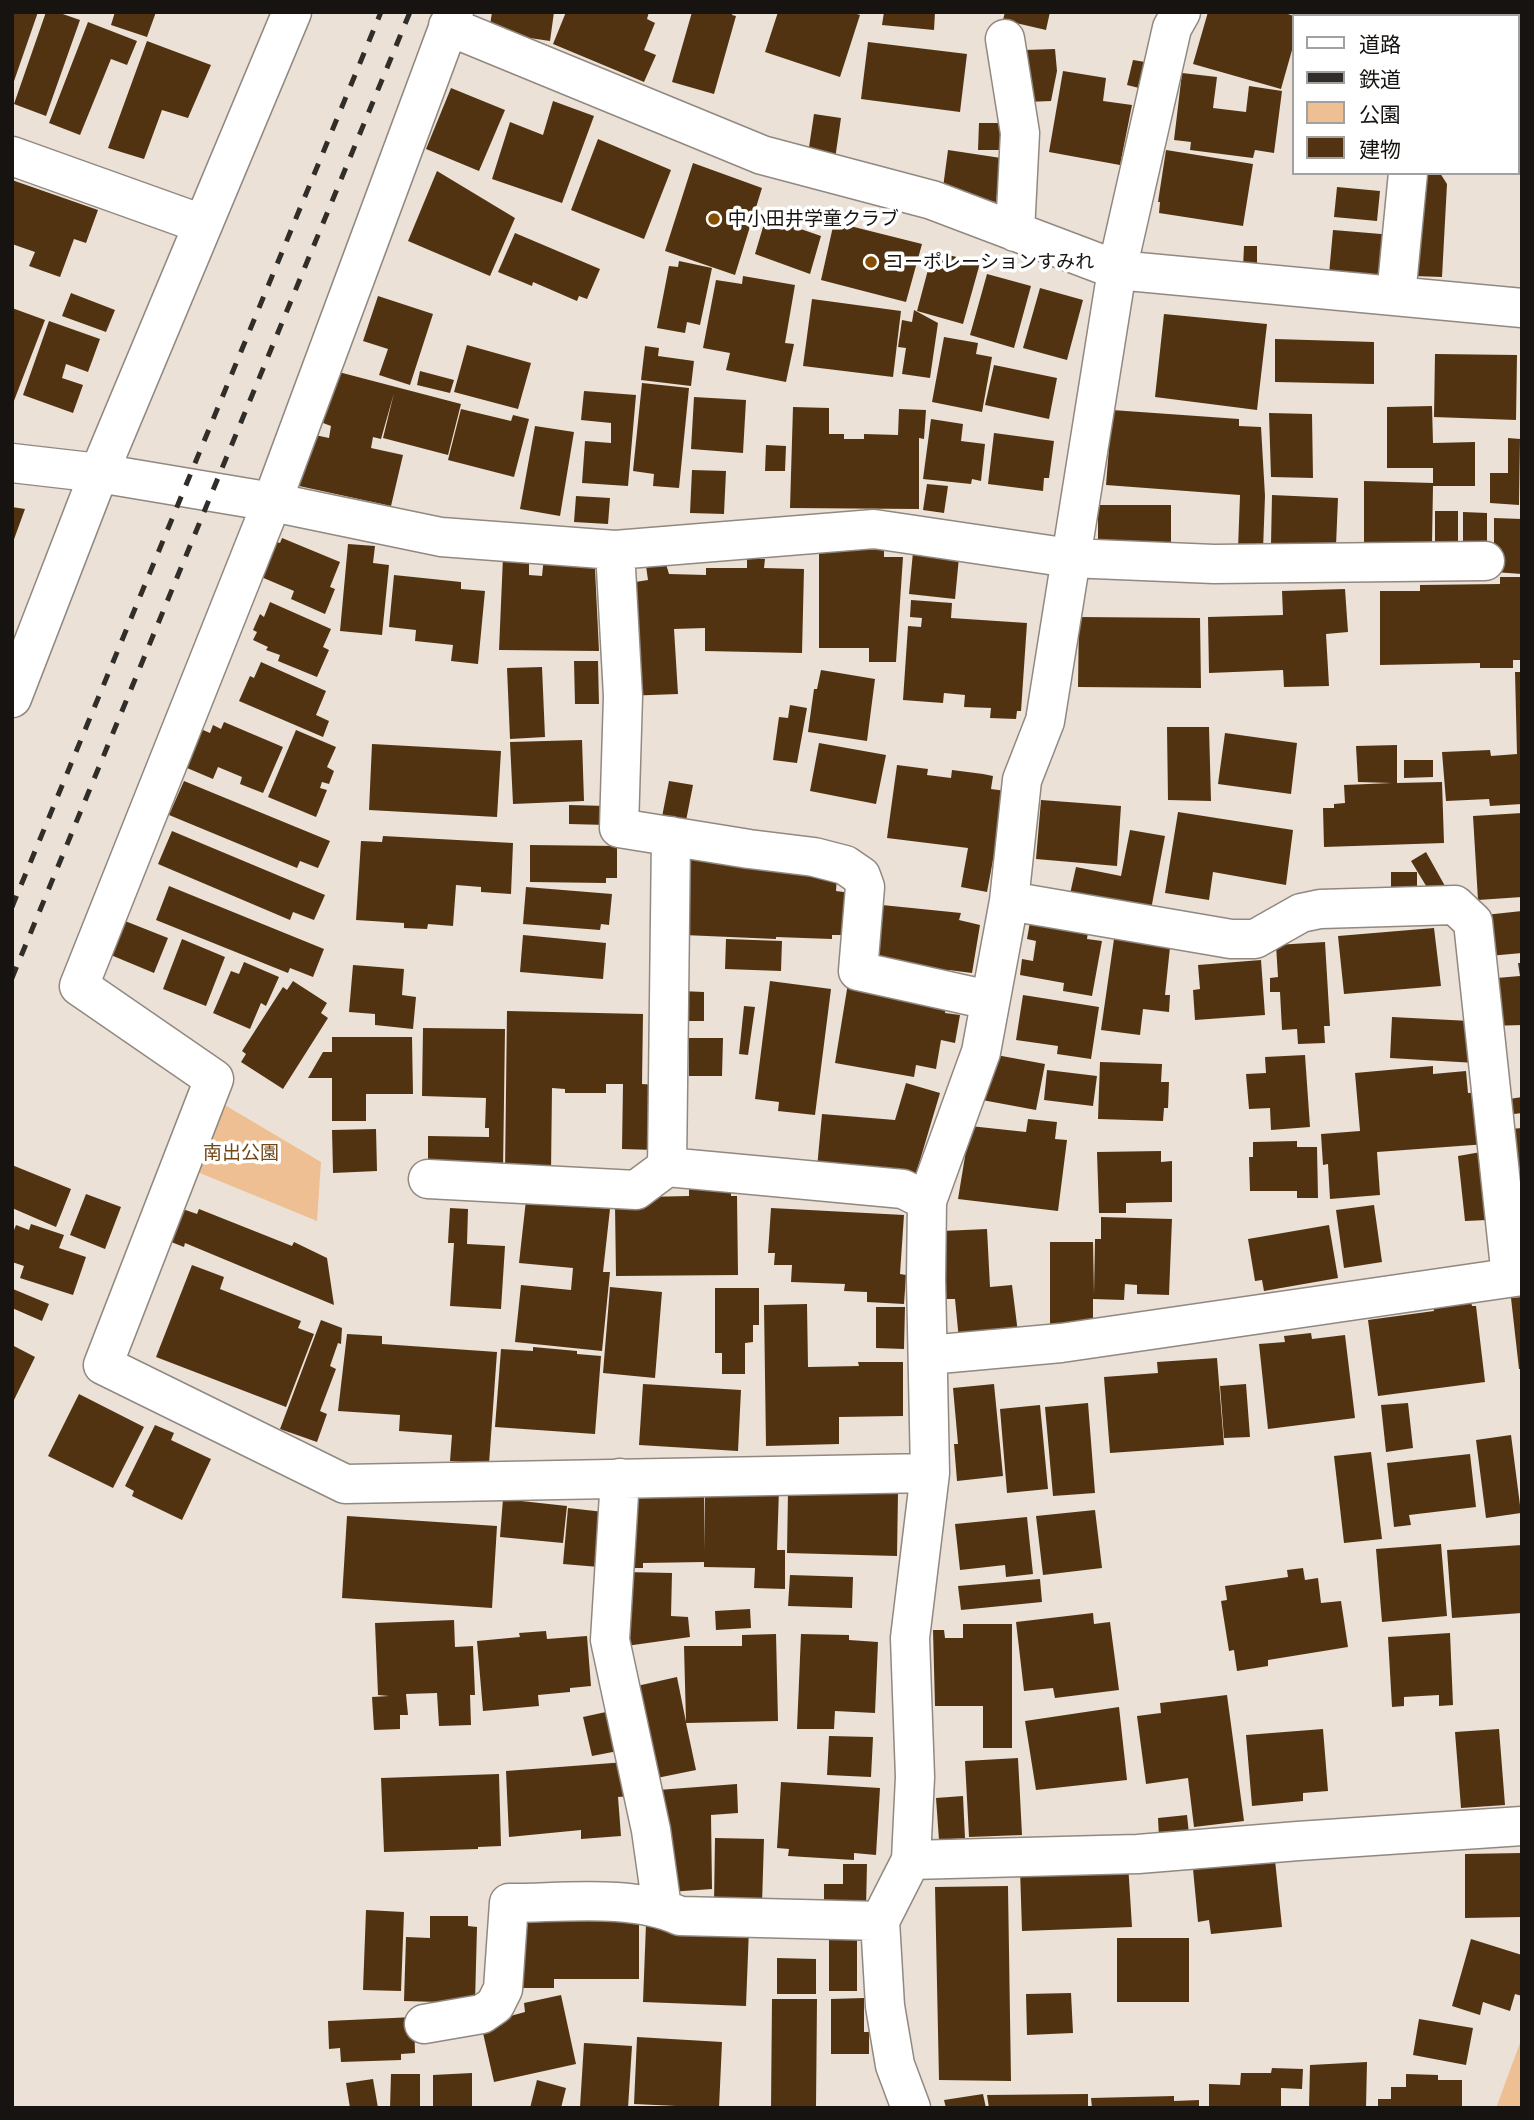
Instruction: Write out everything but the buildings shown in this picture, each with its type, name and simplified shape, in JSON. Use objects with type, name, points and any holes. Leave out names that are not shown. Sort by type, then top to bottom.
[{"type":"street","points":[[12,698],[99,473],[292,12]]},
{"type":"street","points":[[911,2108],[895,2066],[885,2006],[880,1921],[911,1860],[915,1777],[909,1638],[930,1473],[927,1201],[981,1052],[1009,901],[1022,780],[1045,721],[1117,270],[1172,28],[1181,12]]},
{"type":"street","points":[[930,1473],[345,1484],[103,1365],[214,1079],[79,986],[272,502],[447,18],[762,155],[932,200],[1117,270],[1522,308]]},
{"type":"street","points":[[1005,39],[1020,133],[1015,232]]},
{"type":"street","points":[[12,156],[202,224]]},
{"type":"street","points":[[1396,296],[1408,175]]},
{"type":"street","points":[[12,463],[99,473],[272,502],[441,537],[615,550],[874,529],[1070,558],[1214,564],[1485,561]]},
{"type":"street","points":[[615,550],[623,696],[619,828],[814,857],[845,865],[861,876],[865,887],[858,971],[989,1000]]},
{"type":"street","points":[[667,1167],[671,836]]},
{"type":"street","points":[[928,1355],[1061,1343],[1516,1276],[1473,922],[1455,905],[1320,909],[1301,913],[1255,939],[1231,939],[1009,901]]},
{"type":"street","points":[[428,1178],[636,1190],[667,1167],[903,1189],[927,1201]]},
{"type":"street","points":[[620,1478],[610,1640],[651,1830],[662,1908]]},
{"type":"street","points":[[911,1860],[1138,1854],[1522,1826]]},
{"type":"street","points":[[424,2024],[482,2014],[495,2005],[503,1989],[509,1903],[640,1903],[680,1916],[880,1921]]},
{"type":"green space","name":"南出公園","points":[[223,1104],[321,1162],[317,1221],[195,1171]]},
{"type":"green space","points":[[1520,2043],[1522,2108],[1496,2108]]},
{"type":"railway","points":[[12,907],[381,12]]},
{"type":"railway","points":[[12,978],[410,12]]},
{"type":"place","name":"中小田井学童クラブ","points":[[714,219]]},
{"type":"place","name":"コーポレーションすみれ","points":[[871,262]]}]
